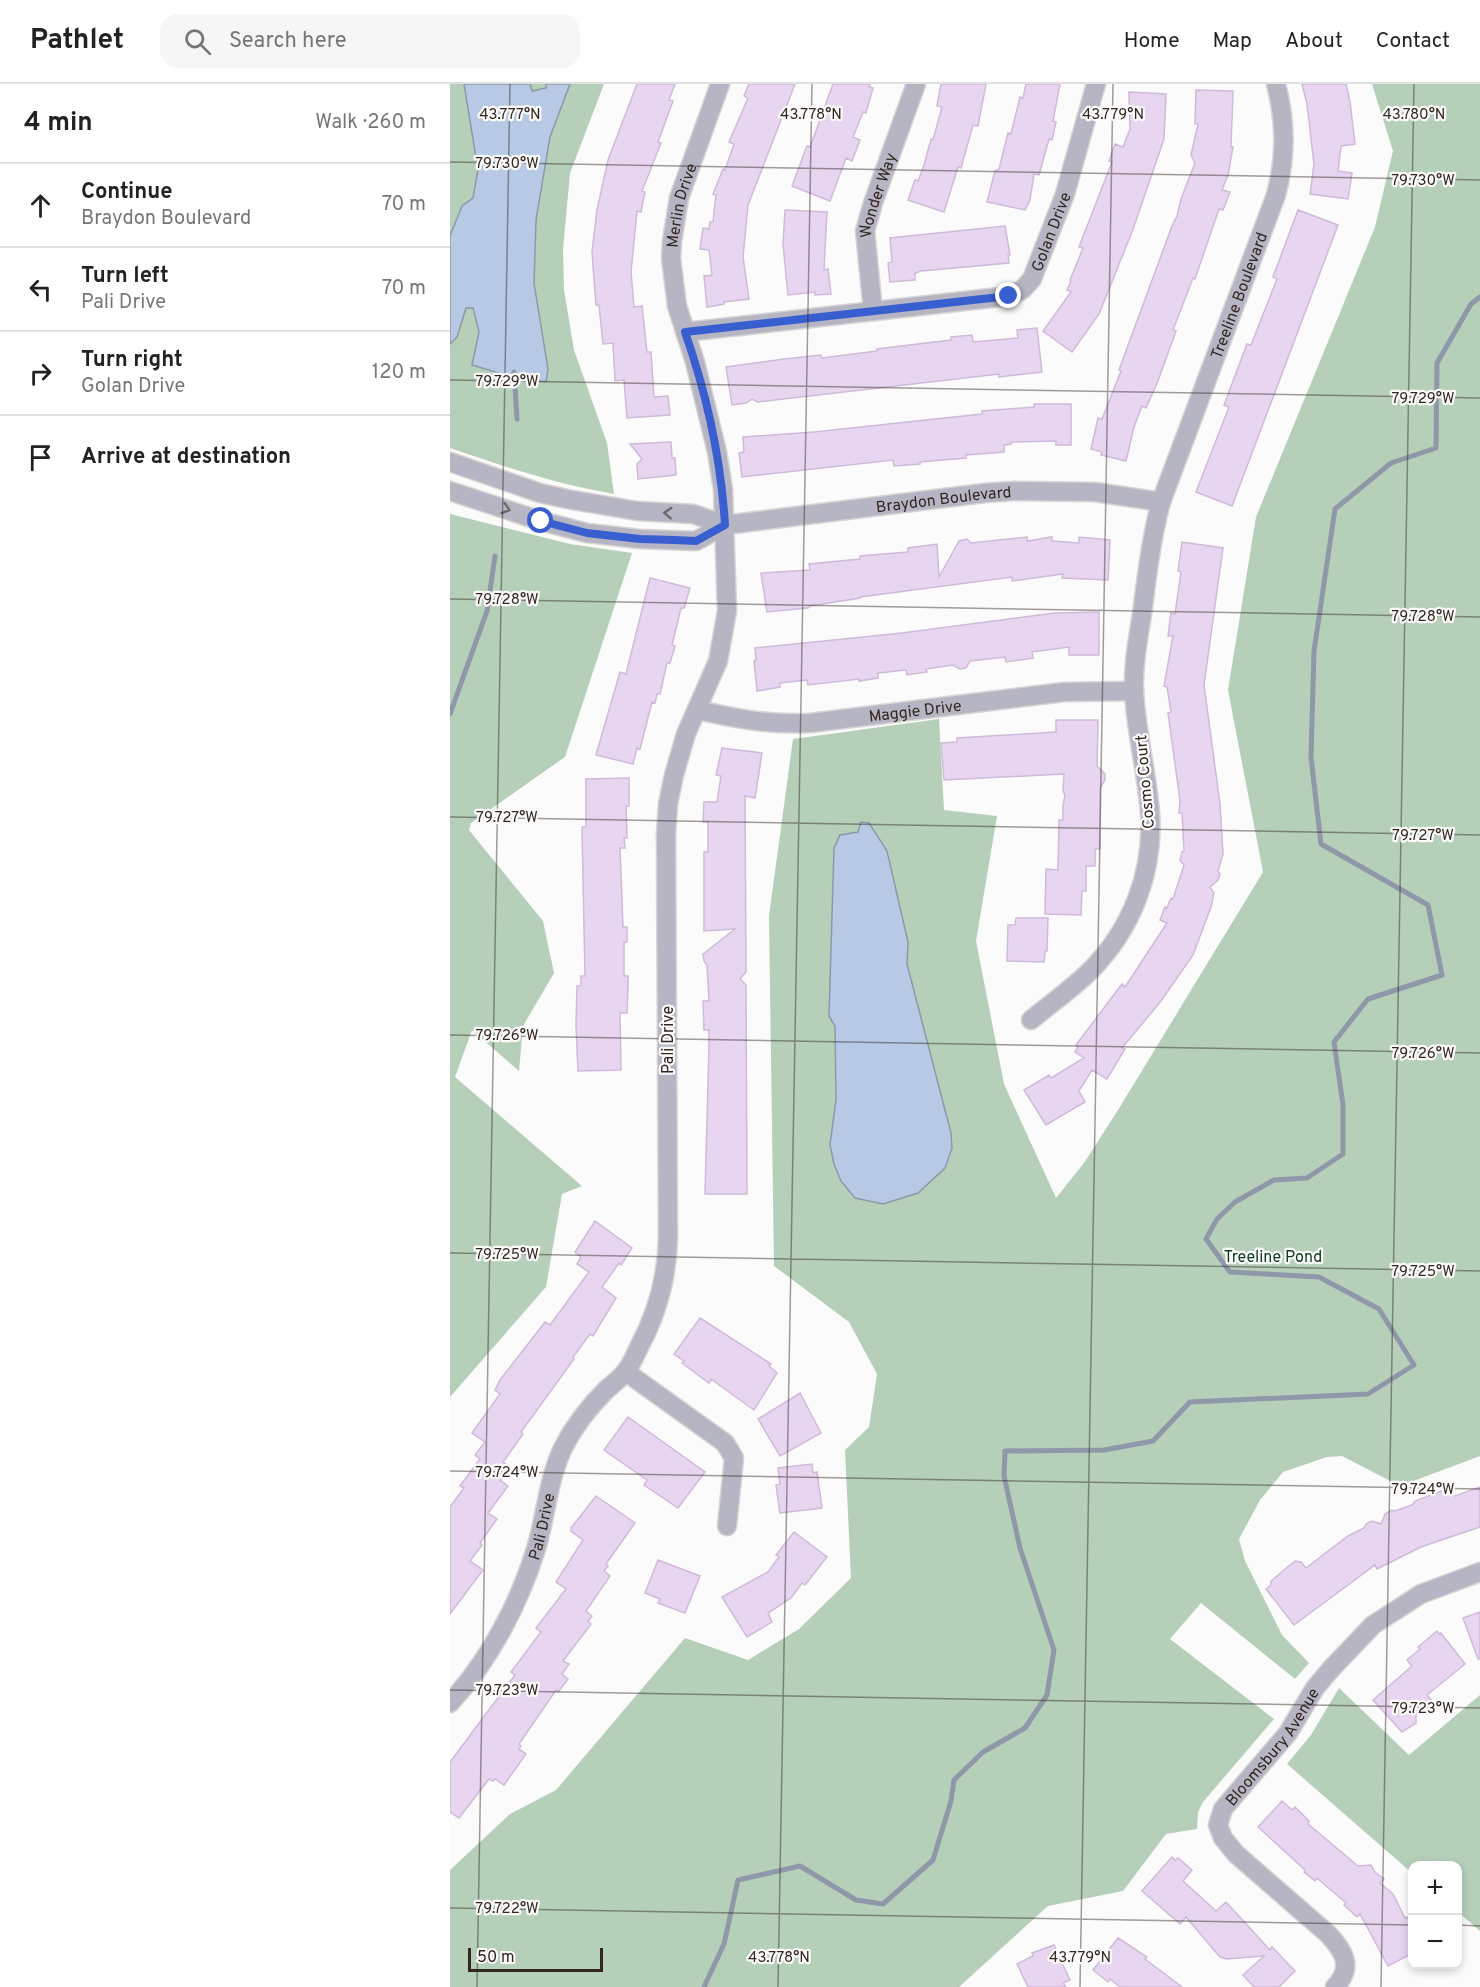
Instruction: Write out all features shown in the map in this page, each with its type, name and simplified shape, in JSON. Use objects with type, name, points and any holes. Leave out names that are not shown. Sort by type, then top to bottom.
[{"type":"street","name":"Merlin Drive","points":[[685,332],[676,306],[671,258],[675,220],[687,174],[720,84]]},
{"type":"street","name":"Wonder Way","points":[[873,311],[866,225],[916,84]]},
{"type":"street","name":"Golan Drive","points":[[685,332],[1009,296],[1023,289],[1032,279],[1065,194],[1096,84]]},
{"type":"street","name":"Treeline Boulevard","points":[[1161,502],[1276,195],[1285,147],[1276,84]]},
{"type":"street","name":"Pali Drive","points":[[450,1703],[469,1682],[500,1631],[520,1591],[536,1550],[556,1465],[569,1438],[589,1408],[626,1372],[659,1303],[668,1262],[666,834],[668,804],[674,775],[687,734],[718,661],[724,632],[727,589],[723,489],[713,429],[685,332]]},
{"type":"street","name":"Braydon Boulevard","points":[[450,462],[540,493],[637,511],[693,514],[725,525]]},
{"type":"street","name":"Braydon Boulevard","points":[[450,491],[541,521],[587,533],[640,539],[696,541],[725,525],[985,493],[1095,492],[1161,502]]},
{"type":"street","name":"Cosmo Court","points":[[1031,1020],[1090,971],[1109,949],[1130,917],[1142,888],[1149,843],[1150,815],[1134,691],[1135,660],[1153,533],[1161,502]]},
{"type":"street","name":"Maggie Drive","points":[[698,710],[751,722],[779,725],[1064,692],[1134,691]]},
{"type":"street","points":[[626,1372],[725,1443],[734,1458],[727,1526]]},
{"type":"street","name":"Bloomsbury Avenue","points":[[1335,1987],[1340,1982],[1346,1966],[1342,1949],[1328,1934],[1236,1854],[1223,1838],[1218,1825],[1223,1809],[1288,1733],[1315,1688],[1373,1625],[1421,1594],[1480,1572]]},
{"type":"green space","points":[[450,84],[604,84],[570,173],[563,249],[564,290],[574,350],[607,443],[614,494],[551,480],[450,448]]},
{"type":"green space","name":"Treeline Pond","points":[[1372,84],[1480,84],[1480,1456],[1400,1486],[1342,1456],[1327,1457],[1283,1472],[1260,1500],[1239,1539],[1245,1561],[1282,1635],[1309,1663],[1295,1679],[1201,1603],[1170,1639],[1274,1719],[1203,1802],[1198,1812],[1197,1829],[1166,1834],[1123,1891],[1048,1906],[959,1987],[450,1987],[450,1870],[510,1814],[556,1790],[685,1638],[748,1660],[799,1629],[851,1578],[845,1450],[869,1427],[877,1374],[849,1322],[774,1266],[769,916],[793,739],[939,719],[944,810],[997,816],[976,941],[1004,1084],[1056,1198],[1084,1163],[1118,1110],[1263,872],[1228,690],[1256,517],[1375,227],[1393,151]]},
{"type":"green space","points":[[450,514],[570,544],[632,553],[565,757],[471,823],[469,830],[543,921],[554,973],[523,1026],[519,1071],[472,1030],[455,1077],[582,1186],[562,1194],[546,1287],[450,1397]]},
{"type":"green space","points":[[1339,1688],[1409,1755],[1480,1695],[1480,1931],[1462,1915],[1462,1861],[1408,1861],[1408,1870],[1287,1764],[1311,1735]]},
{"type":"water","points":[[464,84],[530,84],[532,91],[546,88],[546,84],[570,84],[550,137],[536,220],[534,283],[548,369],[546,382],[515,378],[472,365],[479,332],[473,308],[466,308],[457,337],[450,344],[450,236],[462,206],[473,198],[478,170]]},
{"type":"water","points":[[861,822],[869,823],[887,851],[908,942],[907,964],[951,1133],[952,1148],[945,1168],[918,1193],[883,1204],[855,1198],[841,1181],[830,1145],[836,1099],[835,1026],[829,1016],[834,848],[840,835],[858,832]]},
{"type":"building","points":[[637,84],[675,84],[669,100],[673,101],[658,142],[661,143],[642,191],[645,192],[641,212],[637,211],[631,272],[634,307],[642,306],[647,352],[651,352],[654,397],[668,396],[670,415],[627,418],[624,380],[615,381],[613,343],[603,344],[599,305],[596,305],[592,252],[597,210],[608,160]]},
{"type":"building","points":[[749,84],[795,84],[748,205],[743,257],[749,299],[707,307],[704,276],[712,275],[709,250],[700,249],[703,228],[709,229],[710,222],[713,222],[716,195],[713,194],[734,144],[729,142],[748,98],[744,96]]},
{"type":"building","points":[[833,84],[870,84],[869,87],[873,88],[866,113],[863,112],[853,137],[860,140],[852,161],[846,158],[830,201],[792,186],[807,146],[810,147]]},
{"type":"building","points":[[941,84],[986,84],[978,126],[973,125],[961,168],[958,167],[944,212],[908,200],[915,180],[918,181],[931,139],[933,140],[942,107],[937,106]]},
{"type":"building","points":[[1026,84],[1060,84],[1052,140],[1049,139],[1039,175],[1034,174],[1030,200],[1025,210],[987,202],[995,171],[999,169],[1008,133],[1011,134],[1020,97],[1023,98]]},
{"type":"building","points":[[1302,84],[1346,84],[1355,144],[1341,146],[1338,171],[1352,173],[1348,199],[1310,194],[1314,164],[1307,104]]},
{"type":"building","points":[[1196,90],[1233,91],[1231,147],[1233,147],[1228,175],[1222,190],[1230,192],[1223,210],[1219,209],[1195,279],[1193,278],[1173,330],[1176,331],[1158,381],[1146,408],[1142,406],[1134,427],[1126,461],[1101,455],[1102,452],[1091,449],[1098,418],[1102,419],[1121,371],[1119,370],[1195,163],[1191,155],[1198,124],[1195,124]]},
{"type":"building","points":[[1129,92],[1166,94],[1164,139],[1132,232],[1099,314],[1072,352],[1043,331],[1071,292],[1067,290],[1083,248],[1079,247],[1112,162],[1109,161],[1115,144],[1123,147],[1130,129]]},
{"type":"building","points":[[785,210],[827,212],[824,270],[828,269],[831,294],[815,295],[815,292],[788,295],[783,244]]},
{"type":"building","points":[[1298,210],[1338,225],[1232,506],[1196,492],[1229,407],[1224,405],[1247,344],[1251,345],[1277,279],[1273,277]]},
{"type":"building","points":[[1005,226],[1010,255],[1008,255],[1009,263],[921,271],[915,273],[915,280],[890,282],[888,263],[892,262],[890,238]]},
{"type":"building","points":[[1037,328],[1042,372],[999,377],[999,374],[758,402],[752,399],[746,403],[732,405],[726,367],[821,355],[822,358],[877,351],[877,349],[951,340],[951,337],[972,335],[973,342],[1018,338],[1017,330]]},
{"type":"building","points":[[1034,404],[1071,404],[1071,445],[1056,445],[1056,441],[1011,442],[1011,444],[1004,445],[1004,452],[966,455],[966,458],[920,462],[920,464],[894,466],[893,460],[742,477],[739,453],[744,452],[743,437],[814,432],[982,414],[982,411],[1034,407]]},
{"type":"building","points":[[671,442],[676,475],[638,479],[637,464],[642,459],[630,444]]},
{"type":"building","points":[[1027,537],[1027,541],[1052,537],[1052,541],[1079,543],[1079,537],[1110,540],[1108,580],[1062,578],[1063,574],[1012,581],[1012,577],[860,597],[808,608],[767,612],[761,573],[810,570],[809,564],[860,559],[860,556],[908,552],[908,548],[937,544],[939,577],[959,541],[967,539],[971,543]]},
{"type":"building","points":[[1182,542],[1223,548],[1204,685],[1220,804],[1223,854],[1218,871],[1220,874],[1218,880],[1210,887],[1214,893],[1211,907],[1193,955],[1161,1001],[1122,1048],[1125,1049],[1107,1079],[1092,1070],[1079,1091],[1085,1102],[1046,1125],[1024,1090],[1049,1075],[1051,1078],[1084,1058],[1075,1052],[1078,1047],[1076,1045],[1122,984],[1125,987],[1167,923],[1160,920],[1165,907],[1167,908],[1171,898],[1173,899],[1184,865],[1180,860],[1184,851],[1182,813],[1179,813],[1180,800],[1168,713],[1171,712],[1167,687],[1164,686],[1173,636],[1168,636],[1171,613],[1175,614],[1181,572],[1178,571]]},
{"type":"building","points":[[650,578],[690,588],[684,608],[681,608],[672,645],[675,646],[670,663],[667,663],[660,694],[657,694],[655,703],[652,702],[640,749],[637,748],[633,764],[596,755],[620,672],[626,674]]},
{"type":"building","points":[[1099,612],[1099,655],[1069,655],[1069,647],[1032,652],[1033,658],[1006,662],[1005,657],[970,661],[966,668],[960,669],[953,665],[926,669],[927,672],[907,675],[906,670],[878,673],[878,678],[859,681],[859,679],[808,685],[807,680],[780,683],[780,687],[757,691],[755,648],[902,633],[1055,613]]},
{"type":"building","points":[[1056,720],[1098,720],[1097,766],[1105,774],[1105,780],[1100,788],[1100,849],[1095,849],[1095,866],[1086,866],[1086,891],[1082,891],[1081,915],[1045,914],[1046,869],[1058,870],[1059,820],[1063,820],[1065,795],[1063,791],[1064,774],[944,780],[941,743],[957,742],[957,738],[1056,732]]},
{"type":"building","points":[[722,748],[762,753],[755,798],[745,796],[746,972],[740,979],[746,985],[747,1194],[705,1194],[709,1030],[704,1030],[703,1001],[709,1001],[707,965],[703,954],[735,929],[704,931],[704,852],[708,852],[708,822],[703,822],[704,802],[717,802],[721,776],[716,775]]},
{"type":"building","points":[[629,778],[629,806],[626,806],[627,838],[624,838],[625,848],[620,848],[623,927],[627,927],[627,942],[624,942],[624,976],[628,976],[627,1013],[620,1013],[621,1070],[578,1071],[577,986],[581,986],[581,976],[585,976],[582,827],[586,827],[586,779]]},
{"type":"building","points":[[1016,918],[1048,918],[1047,951],[1045,951],[1044,962],[1007,961],[1008,925],[1015,925]]},
{"type":"building","points":[[595,1221],[632,1248],[602,1287],[616,1298],[593,1336],[590,1334],[573,1357],[574,1359],[521,1432],[523,1434],[503,1462],[510,1467],[500,1480],[508,1486],[488,1513],[497,1519],[470,1561],[483,1570],[450,1614],[450,1507],[464,1488],[460,1486],[480,1459],[475,1455],[485,1442],[472,1433],[500,1394],[495,1390],[500,1380],[545,1322],[550,1325],[589,1272],[577,1264],[581,1257],[575,1252]]},
{"type":"building","points":[[700,1318],[771,1364],[769,1366],[777,1373],[754,1410],[711,1379],[709,1383],[682,1363],[684,1361],[674,1354]]},
{"type":"building","points":[[800,1393],[821,1433],[780,1456],[758,1419]]},
{"type":"building","points":[[628,1417],[705,1472],[678,1508],[644,1485],[647,1480],[604,1450]]},
{"type":"building","points":[[812,1464],[813,1473],[817,1472],[822,1508],[780,1513],[776,1485],[780,1484],[778,1468]]},
{"type":"building","points":[[1480,1487],[1480,1527],[1421,1547],[1377,1569],[1375,1565],[1294,1625],[1266,1589],[1271,1585],[1271,1581],[1295,1561],[1301,1562],[1306,1568],[1348,1536],[1364,1528],[1366,1524],[1372,1521],[1381,1524],[1385,1514],[1392,1510],[1412,1505],[1415,1501],[1444,1490],[1455,1496]]},
{"type":"building","points":[[596,1496],[635,1523],[606,1564],[608,1566],[604,1571],[610,1576],[586,1611],[592,1616],[588,1621],[591,1624],[563,1661],[569,1664],[562,1674],[568,1679],[558,1692],[556,1690],[519,1744],[521,1746],[519,1749],[526,1754],[504,1785],[495,1779],[493,1781],[489,1779],[459,1818],[450,1812],[450,1762],[515,1675],[511,1672],[541,1632],[536,1628],[566,1589],[556,1582],[583,1540],[571,1531],[571,1528]]},
{"type":"building","points":[[794,1532],[827,1557],[805,1585],[802,1583],[791,1598],[768,1613],[772,1622],[747,1637],[722,1597],[768,1572],[779,1557],[776,1555]]},
{"type":"building","points":[[658,1560],[700,1576],[685,1613],[658,1603],[660,1599],[645,1593]]},
{"type":"building","points":[[1480,1612],[1480,1659],[1478,1659],[1463,1618]]},
{"type":"building","points":[[1437,1631],[1465,1664],[1427,1695],[1436,1705],[1427,1714],[1416,1713],[1416,1723],[1402,1732],[1373,1700],[1412,1666],[1407,1660]]},
{"type":"building","points":[[1282,1801],[1292,1810],[1295,1807],[1309,1821],[1308,1824],[1358,1866],[1371,1865],[1375,1872],[1384,1879],[1380,1883],[1393,1894],[1405,1918],[1408,1918],[1408,1956],[1388,1966],[1360,1914],[1357,1917],[1344,1905],[1346,1903],[1317,1878],[1315,1881],[1304,1872],[1305,1870],[1258,1827]]},
{"type":"building","points":[[1172,1857],[1175,1860],[1178,1858],[1192,1870],[1183,1881],[1216,1911],[1226,1902],[1270,1950],[1272,1947],[1295,1971],[1279,1987],[1254,1987],[1243,1975],[1264,1956],[1227,1959],[1220,1957],[1186,1917],[1180,1924],[1142,1891]]},
{"type":"building","points":[[1118,1938],[1147,1957],[1145,1959],[1182,1987],[1120,1987],[1110,1979],[1108,1982],[1093,1970]]},
{"type":"building","points":[[1054,1945],[1070,1980],[1063,1983],[1066,1987],[1028,1987],[1017,1964],[1033,1956],[1032,1953]]},
{"type":"waterway","points":[[704,1987],[724,1944],[738,1880],[800,1866],[856,1900],[883,1904],[933,1860],[951,1801],[954,1780],[983,1752],[1025,1728],[1047,1695],[1054,1650],[1020,1548],[1004,1476],[1005,1451],[1104,1450],[1153,1441],[1190,1402],[1368,1394],[1414,1365],[1379,1309],[1319,1277],[1230,1272],[1206,1239],[1217,1219],[1235,1202],[1274,1180],[1307,1178],[1343,1154],[1343,1105],[1334,1042],[1368,999],[1442,975],[1428,905],[1321,844],[1311,757],[1314,651],[1335,509],[1391,463],[1436,448],[1437,363],[1471,304],[1480,297]]},
{"type":"waterway","points":[[514,372],[517,419]]},
{"type":"waterway","points":[[450,714],[487,611],[495,556]]},
{"type":"route","points":[[541,521],[587,533],[640,539],[696,541],[725,525],[723,489],[713,429],[685,332],[1009,296]]}]
